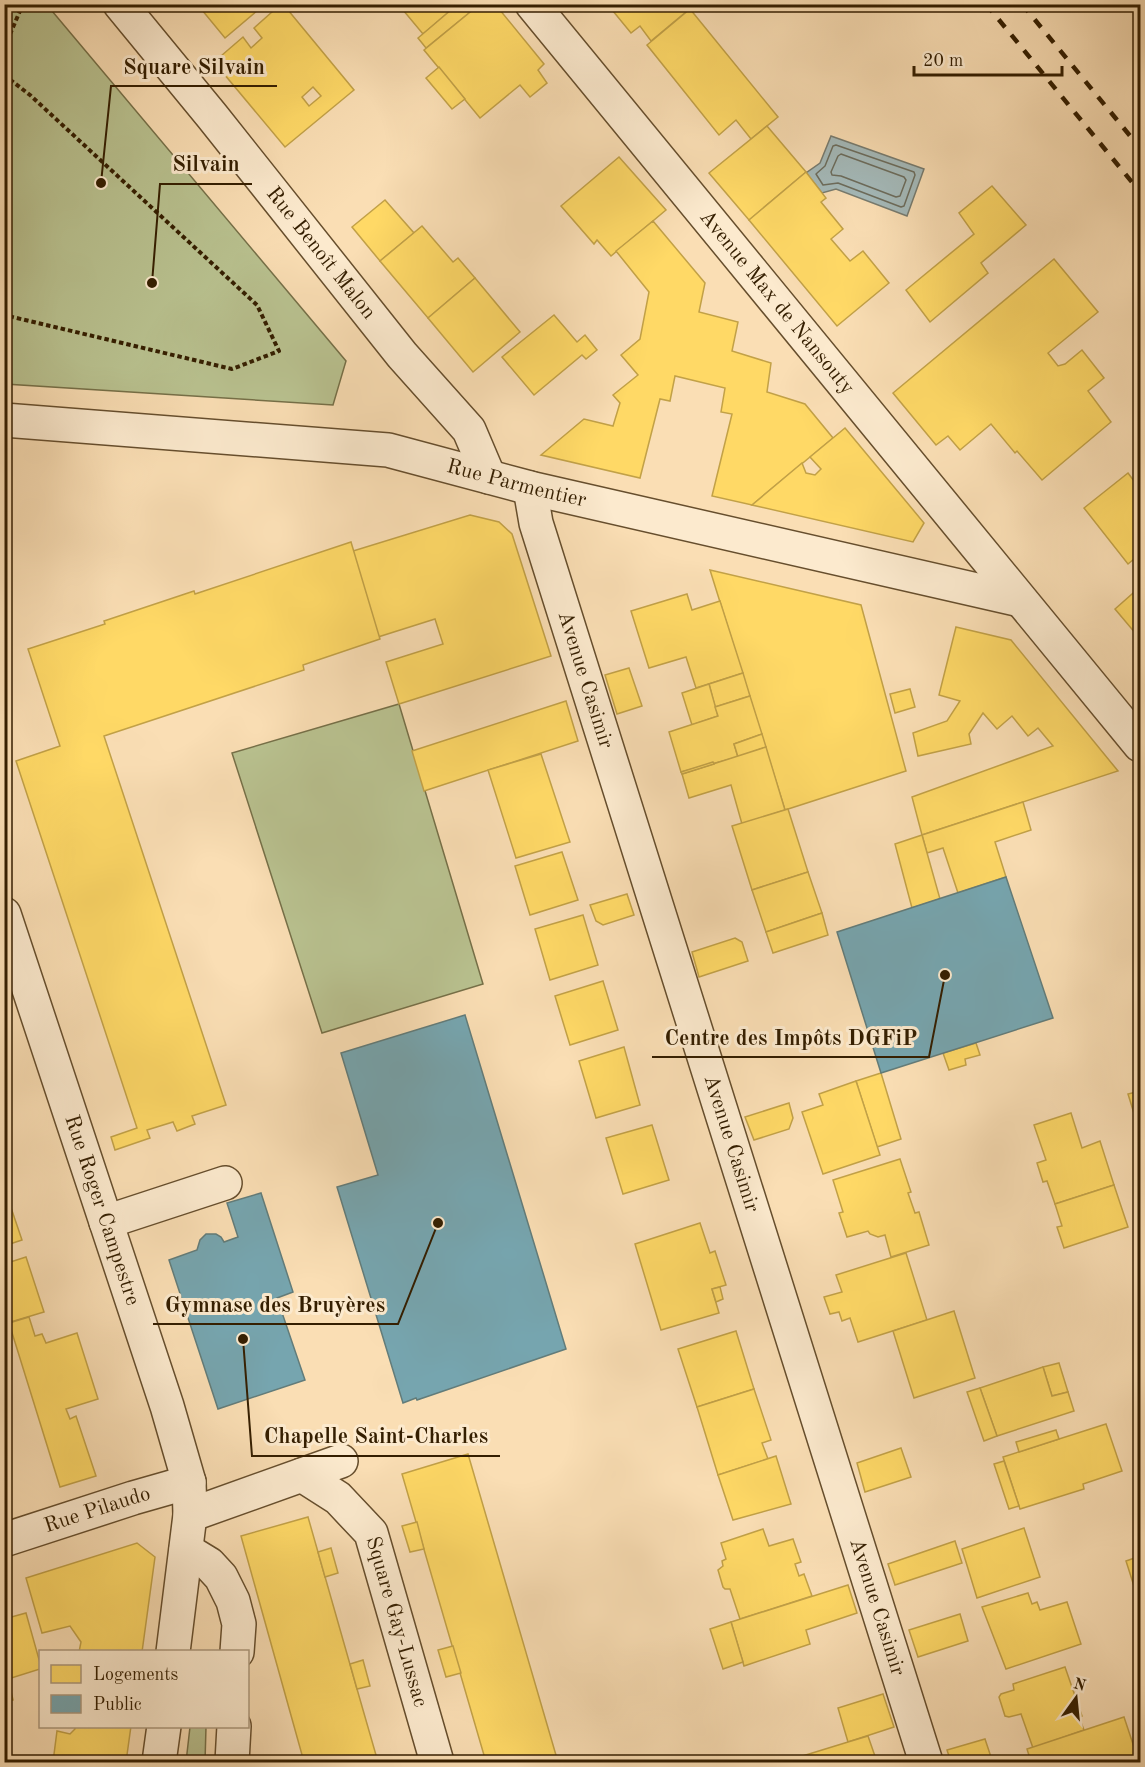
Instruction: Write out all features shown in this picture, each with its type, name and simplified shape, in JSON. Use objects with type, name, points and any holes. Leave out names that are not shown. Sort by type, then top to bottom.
[{"type":"street","name":"Rue Benoît Malon","points":[[120,4],[402,354],[469,430],[489,477]]},
{"type":"street","name":"Avenue Max de Nansouty","points":[[532,4],[1140,746]]},
{"type":"street","name":"Rue Parmentier","points":[[4,420],[388,450],[530,488],[1020,600]]},
{"type":"street","name":"Avenue Casimir","points":[[530,488],[539,535],[926,1762]]},
{"type":"street","name":"Rue Roger Campestre","points":[[4,914],[167,1406],[189,1482],[190,1515],[173,1650]]},
{"type":"street","points":[[106,1222],[225,1183]]},
{"type":"street","points":[[190,1515],[341,1461]]},
{"type":"street","name":"Square Gay-Lussac","points":[[302,1475],[338,1498],[371,1533],[437,1762]]},
{"type":"street","name":"Rue Pilaudo","points":[[4,1540],[189,1482]]},
{"type":"street","points":[[186,1550],[209,1564],[221,1577],[233,1601],[238,1623],[237,1650]]},
{"type":"street","points":[[159,1762],[164,1728]]},
{"type":"street","points":[[232,1762],[234,1728]]},
{"type":"path","points":[[4,48],[22,4]]},
{"type":"path","points":[[4,75],[30,95],[258,305],[279,351],[232,369],[4,315]]},
{"type":"green space","points":[[5,4],[47,5],[346,361],[333,405],[5,384]]},
{"type":"green space","points":[[399,704],[483,984],[322,1033],[232,753]]},
{"type":"green space","points":[[190,1728],[206,1728],[205,1762],[186,1762]]},
{"type":"water","points":[[831,136],[924,169],[907,216],[836,189],[822,193],[806,173],[820,163]]},
{"type":"building: Logements","points":[[197,4],[265,4],[225,38]]},
{"type":"building: Logements","points":[[283,4],[354,90],[285,147],[214,62],[243,37],[251,48],[262,38],[254,28]],"holes":[[[313,87],[321,96],[309,106],[302,97]]]},
{"type":"building: Logements","points":[[398,4],[458,4],[423,34]]},
{"type":"building: Logements","points":[[458,4],[480,4],[426,48],[418,38]]},
{"type":"building: Logements","points":[[480,4],[495,4],[544,64],[538,70],[547,83],[530,97],[520,85],[480,118],[424,50]]},
{"type":"building: Logements","points":[[597,4],[692,4],[693,6],[651,41],[640,26],[631,33],[608,5]]},
{"type":"building: Logements","points":[[690,9],[778,117],[751,139],[736,120],[719,135],[647,45]]},
{"type":"building: Logements","points":[[439,67],[465,99],[452,109],[426,78]]},
{"type":"building: Logements","points":[[767,126],[806,172],[749,220],[709,173]]},
{"type":"building: Logements","points":[[619,157],[666,210],[611,256],[597,240],[594,244],[561,206]]},
{"type":"building: Logements","points":[[806,172],[826,198],[821,202],[843,229],[831,239],[850,261],[863,251],[889,283],[837,326],[749,220]]},
{"type":"building: Logements","points":[[992,186],[1026,225],[981,263],[988,273],[930,322],[906,290],[974,234],[959,213]]},
{"type":"building: Logements","points":[[385,200],[414,233],[380,261],[352,227]]},
{"type":"building: Logements","points":[[653,221],[705,283],[699,312],[738,322],[732,351],[771,363],[767,392],[805,404],[833,438],[752,505],[712,496],[732,414],[721,412],[725,388],[675,376],[670,401],[660,399],[640,478],[541,455],[584,419],[613,426],[620,403],[613,395],[638,375],[621,355],[640,339],[649,292],[616,251]]},
{"type":"building: Logements","points":[[422,226],[453,262],[458,258],[475,278],[428,318],[380,261]]},
{"type":"building: Logements","points":[[1054,259],[1098,312],[1048,353],[1058,366],[1065,364],[1082,350],[1104,378],[1088,391],[1111,422],[1042,480],[991,424],[960,450],[948,436],[936,445],[893,393]]},
{"type":"building: Logements","points":[[475,278],[520,332],[473,372],[428,318]]},
{"type":"building: Logements","points":[[554,315],[577,342],[585,335],[597,350],[586,359],[582,355],[534,395],[502,357]]},
{"type":"building: Logements","points":[[1140,392],[1140,406],[1134,398]]},
{"type":"building: Logements","points":[[845,428],[924,523],[913,542],[752,505],[802,463],[806,473],[815,475],[821,469],[810,457]]},
{"type":"building: Logements","points":[[1128,473],[1140,489],[1140,554],[1128,564],[1084,508]]},
{"type":"building: Logements","points":[[470,515],[499,522],[512,534],[551,656],[399,704],[386,662],[443,644],[435,619],[378,637],[353,551]]},
{"type":"building: Logements","points":[[351,542],[380,639],[303,665],[304,670],[104,736],[226,1105],[192,1116],[195,1124],[177,1131],[173,1122],[147,1130],[150,1138],[115,1150],[111,1137],[137,1128],[16,761],[60,746],[28,649],[194,591],[195,594]]},
{"type":"building: Logements","points":[[710,570],[861,605],[906,771],[785,810]]},
{"type":"building: Logements","points":[[1140,587],[1140,630],[1136,634],[1115,609]]},
{"type":"building: Logements","points":[[687,594],[692,610],[720,601],[743,673],[696,688],[686,657],[649,668],[631,611]]},
{"type":"building: Logements","points":[[956,627],[1011,640],[1118,771],[922,835],[912,797],[1053,746],[1038,728],[1028,736],[1012,716],[997,729],[983,713],[969,734],[971,744],[918,756],[913,733],[947,721],[960,701],[939,695]]},
{"type":"building: Logements","points":[[629,668],[642,706],[617,714],[605,675]]},
{"type":"building: Logements","points":[[743,673],[750,696],[715,707],[709,684]]},
{"type":"building: Logements","points":[[709,684],[718,716],[692,725],[682,693]]},
{"type":"building: Logements","points":[[910,689],[915,707],[895,713],[890,694]]},
{"type":"building: Logements","points":[[750,696],[762,734],[734,744],[738,757],[681,772],[669,732],[718,716],[715,707]]},
{"type":"building: Logements","points":[[566,701],[578,741],[424,791],[412,751]]},
{"type":"building: Logements","points":[[762,734],[766,747],[738,757],[734,744]]},
{"type":"building: Logements","points":[[766,747],[785,810],[742,824],[731,785],[689,798],[682,774]]},
{"type":"building: Logements","points":[[541,754],[570,842],[516,858],[488,770]]},
{"type":"building: Logements","points":[[713,762],[714,764],[682,774],[681,772]]},
{"type":"building: Logements","points":[[1023,802],[1031,830],[995,842],[1006,877],[958,893],[943,848],[927,853],[922,835]]},
{"type":"building: Logements","points":[[788,809],[808,872],[752,890],[732,826]]},
{"type":"building: Logements","points":[[922,835],[940,899],[912,908],[895,844]]},
{"type":"building: Logements","points":[[562,852],[578,900],[530,915],[515,866]]},
{"type":"building: Logements","points":[[808,872],[822,913],[766,932],[752,890]]},
{"type":"building: Logements","points":[[627,894],[634,915],[603,925],[596,921],[590,905]]},
{"type":"building: Logements","points":[[822,913],[828,935],[773,953],[766,932]]},
{"type":"building: Logements","points":[[583,915],[598,965],[550,980],[535,929]]},
{"type":"building: Logements","points":[[735,938],[742,942],[748,961],[699,977],[692,952]]},
{"type":"building: Logements","points":[[603,981],[618,1030],[570,1045],[555,996]]},
{"type":"building: Logements","points":[[976,1043],[980,1055],[965,1059],[966,1065],[949,1070],[943,1053]]},
{"type":"building: Logements","points":[[624,1047],[640,1105],[596,1118],[579,1061]]},
{"type":"building: Logements","points":[[881,1073],[901,1139],[877,1147],[856,1081]]},
{"type":"building: Logements","points":[[856,1081],[880,1155],[823,1174],[802,1112],[823,1105],[819,1094]]},
{"type":"building: Logements","points":[[1140,1091],[1140,1118],[1136,1120],[1128,1094]]},
{"type":"building: Logements","points":[[789,1103],[793,1118],[789,1129],[754,1140],[745,1117]]},
{"type":"building: Logements","points":[[1071,1113],[1082,1148],[1100,1141],[1114,1185],[1055,1204],[1047,1181],[1043,1182],[1037,1163],[1046,1160],[1034,1125]]},
{"type":"building: Logements","points":[[652,1125],[669,1180],[623,1194],[606,1138]]},
{"type":"building: Logements","points":[[4,1156],[10,1172],[4,1174]]},
{"type":"building: Logements","points":[[900,1159],[911,1192],[908,1193],[915,1213],[919,1212],[929,1245],[891,1257],[885,1235],[878,1237],[868,1231],[847,1237],[839,1213],[843,1212],[833,1180]]},
{"type":"building: Logements","points":[[1114,1185],[1128,1227],[1064,1248],[1057,1227],[1062,1226],[1055,1204]]},
{"type":"building: Logements","points":[[4,1187],[22,1240],[4,1246]]},
{"type":"building: Logements","points":[[700,1223],[710,1253],[715,1251],[726,1285],[712,1289],[719,1313],[661,1330],[635,1244]]},
{"type":"building: Logements","points":[[906,1253],[927,1320],[858,1342],[850,1318],[842,1321],[839,1312],[830,1314],[824,1297],[842,1292],[836,1275]]},
{"type":"building: Logements","points":[[26,1257],[44,1312],[4,1324],[4,1264]]},
{"type":"building: Logements","points":[[720,1287],[723,1299],[716,1302],[712,1289]]},
{"type":"building: Logements","points":[[954,1311],[975,1378],[914,1398],[893,1331]]},
{"type":"building: Logements","points":[[29,1317],[35,1336],[42,1334],[46,1343],[77,1333],[98,1399],[66,1409],[70,1419],[76,1416],[96,1476],[60,1487],[9,1323]]},
{"type":"building: Logements","points":[[736,1331],[754,1389],[697,1407],[678,1349]]},
{"type":"building: Logements","points":[[1059,1363],[1068,1392],[1052,1396],[1043,1367]]},
{"type":"building: Logements","points":[[1043,1367],[1052,1396],[1068,1392],[1074,1411],[997,1436],[980,1388]]},
{"type":"building: Logements","points":[[980,1388],[997,1436],[984,1441],[967,1392]]},
{"type":"building: Logements","points":[[754,1389],[771,1440],[762,1443],[768,1459],[718,1475],[697,1407]]},
{"type":"building: Logements","points":[[1106,1424],[1122,1471],[1083,1484],[1084,1489],[1020,1509],[1003,1457]]},
{"type":"building: Logements","points":[[1056,1430],[1059,1439],[1019,1452],[1016,1442]]},
{"type":"building: Logements","points":[[4,1443],[11,1464],[4,1467]]},
{"type":"building: Logements","points":[[901,1448],[911,1477],[865,1492],[857,1463]]},
{"type":"building: Logements","points":[[468,1454],[558,1762],[486,1762],[402,1474]]},
{"type":"building: Logements","points":[[776,1456],[791,1504],[733,1520],[718,1475]]},
{"type":"building: Logements","points":[[1004,1461],[1019,1506],[1009,1509],[994,1464]]},
{"type":"building: Logements","points":[[308,1517],[378,1762],[304,1762],[241,1536]]},
{"type":"building: Logements","points":[[417,1522],[424,1549],[410,1552],[402,1526]]},
{"type":"building: Logements","points":[[1024,1528],[1040,1577],[977,1598],[962,1549]]},
{"type":"building: Logements","points":[[763,1529],[769,1546],[793,1539],[801,1562],[795,1564],[799,1576],[804,1574],[812,1596],[740,1619],[730,1589],[723,1587],[718,1570],[723,1566],[722,1561],[726,1559],[721,1543]]},
{"type":"building: Logements","points":[[955,1541],[962,1563],[895,1585],[888,1564]]},
{"type":"building: Logements","points":[[137,1543],[155,1557],[142,1650],[79,1650],[81,1642],[70,1626],[42,1633],[26,1578]]},
{"type":"building: Logements","points":[[331,1548],[338,1573],[325,1577],[318,1552]]},
{"type":"building: Logements","points":[[1140,1556],[1140,1605],[1126,1561]]},
{"type":"building: Logements","points":[[848,1585],[857,1613],[806,1630],[810,1644],[744,1666],[731,1622]]},
{"type":"building: Logements","points":[[1028,1593],[1032,1604],[1037,1602],[1040,1610],[1067,1602],[1081,1644],[1006,1669],[982,1607]]},
{"type":"building: Logements","points":[[26,1613],[39,1659],[39,1669],[8,1679],[13,1700],[4,1702],[4,1619]]},
{"type":"building: Logements","points":[[960,1614],[968,1641],[918,1657],[909,1630]]},
{"type":"building: Logements","points":[[731,1622],[743,1662],[723,1669],[710,1629]]},
{"type":"building: Logements","points":[[453,1646],[461,1673],[446,1677],[438,1650]]},
{"type":"building: Logements","points":[[363,1660],[370,1686],[357,1689],[350,1664]]},
{"type":"building: Logements","points":[[1065,1667],[1082,1716],[1079,1717],[1084,1730],[1033,1748],[1021,1714],[1005,1716],[999,1697],[1001,1694],[1014,1690],[1013,1684]]},
{"type":"building: Logements","points":[[883,1694],[894,1727],[848,1742],[838,1708]]},
{"type":"building: Logements","points":[[1124,1717],[1139,1762],[1031,1762],[1027,1749]]},
{"type":"building: Logements","points":[[131,1728],[126,1762],[53,1762],[57,1731],[70,1734],[75,1729]]},
{"type":"building: Logements","points":[[868,1736],[877,1762],[783,1762],[848,1742]]},
{"type":"building: Logements","points":[[985,1739],[992,1760],[951,1762],[947,1750]]},
{"type":"building: Public","points":[[1006,877],[1053,1018],[881,1073],[837,932]]},
{"type":"building: Public","points":[[465,1015],[566,1349],[403,1403],[337,1187],[378,1175],[341,1053]]},
{"type":"building: Public","points":[[261,1193],[293,1292],[277,1298],[305,1380],[218,1409],[169,1260],[197,1250],[200,1240],[206,1234],[216,1234],[224,1242],[238,1237],[227,1203]]},
{"type":"railway","points":[[986,4],[1140,192]]},
{"type":"railway","points":[[1022,4],[1140,148]]},
{"type":"place","name":"Square Silvain","points":[[101,183]]},
{"type":"place","name":"Silvain","points":[[152,283]]},
{"type":"place","name":"Centre des Impôts DGFiP","points":[[945,975]]},
{"type":"place","name":"Gymnase des Bruyères","points":[[438,1223]]},
{"type":"place","name":"Chapelle Saint-Charles","points":[[243,1339]]}]
